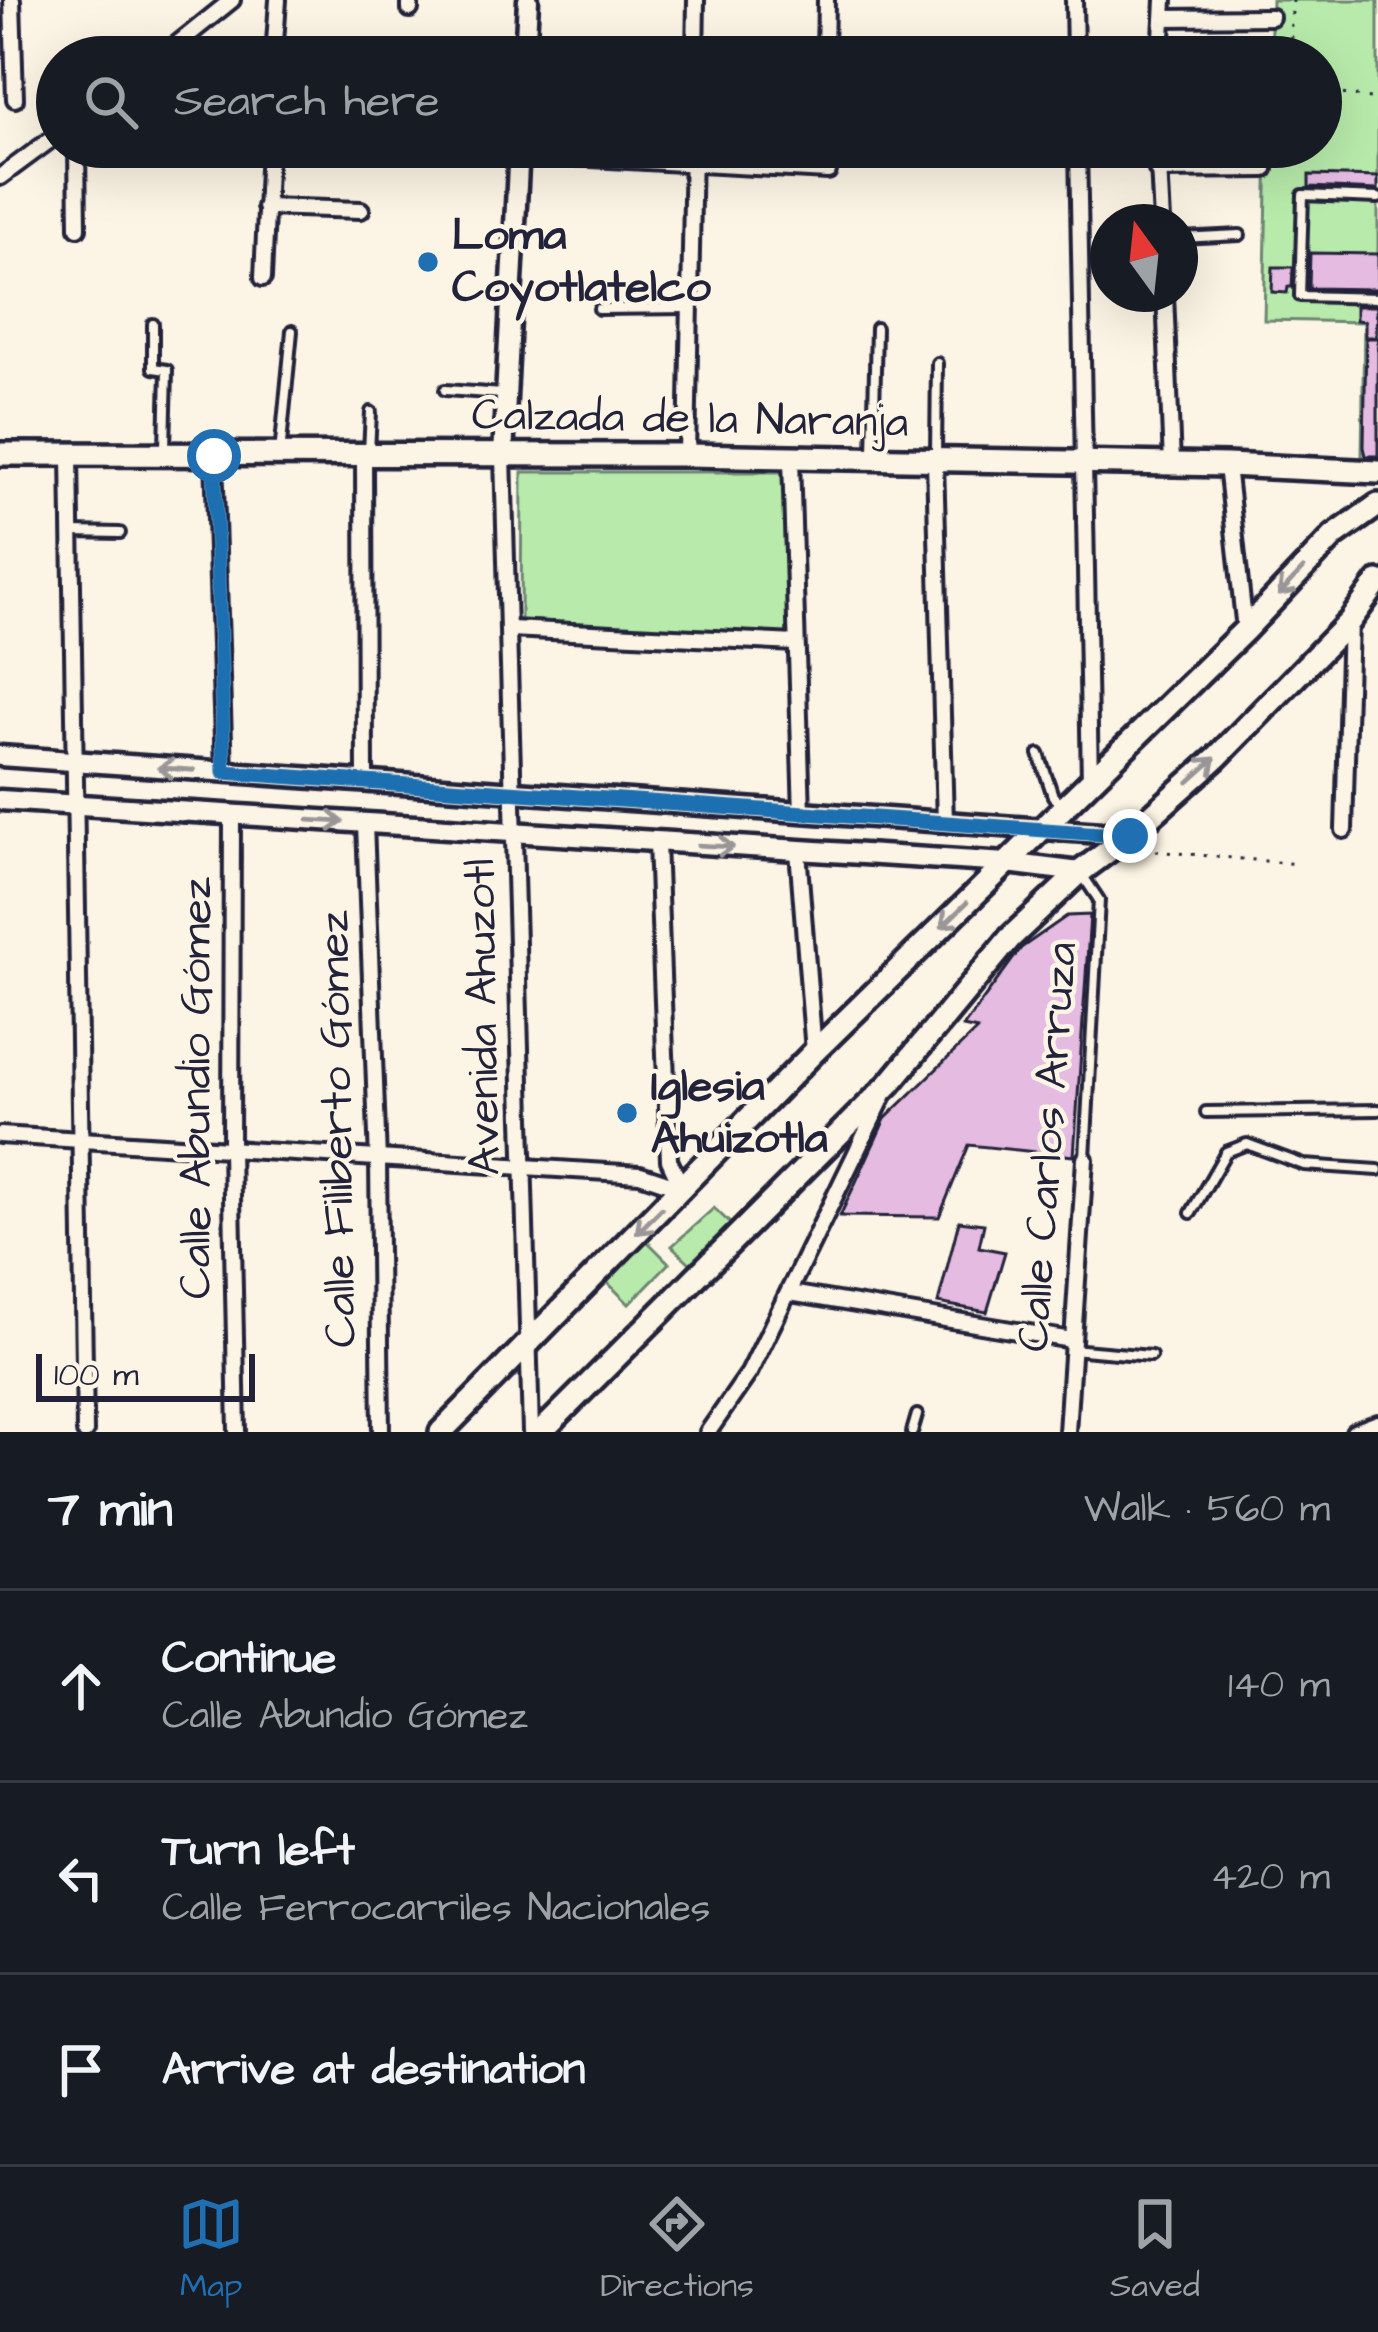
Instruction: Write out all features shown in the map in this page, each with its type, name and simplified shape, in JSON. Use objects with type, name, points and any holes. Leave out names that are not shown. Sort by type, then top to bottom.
[{"type":"main road","name":"Calzada de la Naranja","points":[[0,454],[687,455],[1378,472]]},
{"type":"main road","points":[[441,1432],[814,1052],[1245,630],[1334,536],[1377,506],[1361,490],[1321,470]]},
{"type":"main road","points":[[541,1432],[890,1083],[1010,938],[1080,872],[1125,840],[1217,757],[1350,621],[1378,582]]},
{"type":"street","points":[[12,0],[7,60],[15,99]]},
{"type":"street","points":[[187,36],[232,0]]},
{"type":"street","points":[[275,36],[278,0]]},
{"type":"street","points":[[526,36],[528,0]]},
{"type":"street","points":[[695,36],[696,0]]},
{"type":"street","points":[[825,36],[826,0]]},
{"type":"street","points":[[1074,0],[1075,36]]},
{"type":"street","points":[[1163,36],[1164,0]]},
{"type":"street","points":[[1164,19],[1271,17]]},
{"type":"street","points":[[0,177],[36,150]]},
{"type":"street","points":[[77,168],[78,228]]},
{"type":"street","points":[[263,278],[268,168]]},
{"type":"street","points":[[503,456],[518,168]]},
{"type":"street","points":[[687,455],[693,168]]},
{"type":"street","points":[[804,168],[828,171]]},
{"type":"street","points":[[1078,168],[1090,781]]},
{"type":"street","points":[[1160,204],[1157,170],[1265,169]]},
{"type":"street","points":[[265,207],[361,210]]},
{"type":"street","points":[[1167,312],[1172,464]]},
{"type":"street","points":[[365,782],[367,454]]},
{"type":"street","points":[[70,456],[85,1432]]},
{"type":"street","points":[[214,456],[224,772]]},
{"type":"street","name":"Avenida Ahuzotl","points":[[503,456],[531,1432]]},
{"type":"street","points":[[791,459],[802,814]]},
{"type":"street","points":[[935,461],[945,824]]},
{"type":"street","points":[[1227,465],[1245,630]]},
{"type":"street","points":[[1344,830],[1350,621]]},
{"type":"street","points":[[510,629],[796,643]]},
{"type":"street","points":[[0,756],[1041,829],[1125,840]]},
{"type":"street","points":[[0,800],[1007,863],[1080,872]]},
{"type":"street","name":"Calle Abundio Gómez","points":[[232,816],[231,1150],[237,1432]]},
{"type":"street","name":"Calle Filiberto Gómez","points":[[365,824],[378,1161],[381,1432]]},
{"type":"street","points":[[658,842],[669,1160],[682,1188]]},
{"type":"street","points":[[798,851],[814,1052]]},
{"type":"street","points":[[708,1432],[749,1373],[890,1083]]},
{"type":"street","points":[[0,1135],[640,1174],[682,1188]]},
{"type":"street","name":"Calle Carlos Arruza","points":[[1066,1432],[1085,1159]]},
{"type":"street","points":[[790,1293],[1071,1344]]},
{"type":"street","points":[[1354,1432],[1378,1423]]},
{"type":"lane","points":[[1378,198],[1303,195],[1300,296],[1378,298]]},
{"type":"lane","points":[[1198,237],[1240,235]]},
{"type":"lane","points":[[599,309],[690,308]]},
{"type":"lane","points":[[153,324],[153,368],[167,370],[165,456]]},
{"type":"lane","points":[[872,461],[876,328]]},
{"type":"lane","points":[[280,455],[292,331]]},
{"type":"lane","points":[[935,461],[937,363]]},
{"type":"lane","points":[[445,390],[505,394]]},
{"type":"lane","points":[[367,454],[371,412]]},
{"type":"lane","points":[[70,532],[120,533]]},
{"type":"lane","points":[[1039,754],[1052,796],[1064,807]]},
{"type":"lane","name":"Calle Carlos Arruza","points":[[1080,872],[1100,901],[1085,1159]]},
{"type":"lane","points":[[1206,1112],[1378,1110]]},
{"type":"lane","points":[[1191,1213],[1226,1151],[1236,1146],[1247,1144],[1304,1165],[1378,1170]]},
{"type":"lane","points":[[1071,1344],[1151,1356]]},
{"type":"lane","points":[[912,1432],[917,1414]]},
{"type":"path","points":[[1290,36],[1293,0]]},
{"type":"path","points":[[1342,94],[1378,99]]},
{"type":"path","points":[[1125,840],[1159,854],[1298,864]]},
{"type":"green space","points":[[1272,0],[1378,0],[1378,458],[1362,458],[1364,322],[1264,320],[1268,168],[1342,168],[1342,36],[1271,36]]},
{"type":"green space","points":[[522,472],[784,472],[789,635],[521,620]]},
{"type":"green space","points":[[714,1208],[735,1228],[693,1266],[672,1246]]},
{"type":"green space","points":[[645,1239],[669,1263],[629,1304],[605,1280]]},
{"type":"building","points":[[1309,175],[1378,177],[1378,190],[1309,187]]},
{"type":"building","points":[[1310,253],[1378,254],[1378,289],[1309,288]]},
{"type":"building","points":[[1273,267],[1293,267],[1287,293],[1272,292]]},
{"type":"building","points":[[1356,306],[1377,306],[1376,337],[1365,337],[1365,321],[1356,320]]},
{"type":"building","points":[[1366,338],[1378,338],[1378,456],[1366,456],[1364,447]]},
{"type":"building","points":[[1090,915],[1074,1156],[969,1145],[939,1217],[840,1216],[885,1119],[977,1030],[963,1027],[1021,948],[1067,916]]},
{"type":"building","points":[[959,1221],[984,1224],[979,1247],[1005,1252],[987,1312],[938,1303]]},
{"type":"place","name":"Loma Coyotlatelco","points":[[428,262]]},
{"type":"place","name":"Iglesia Ahuizotla","points":[[627,1113]]},
{"type":"route","points":[[214,456],[224,772],[1130,836]]}]
